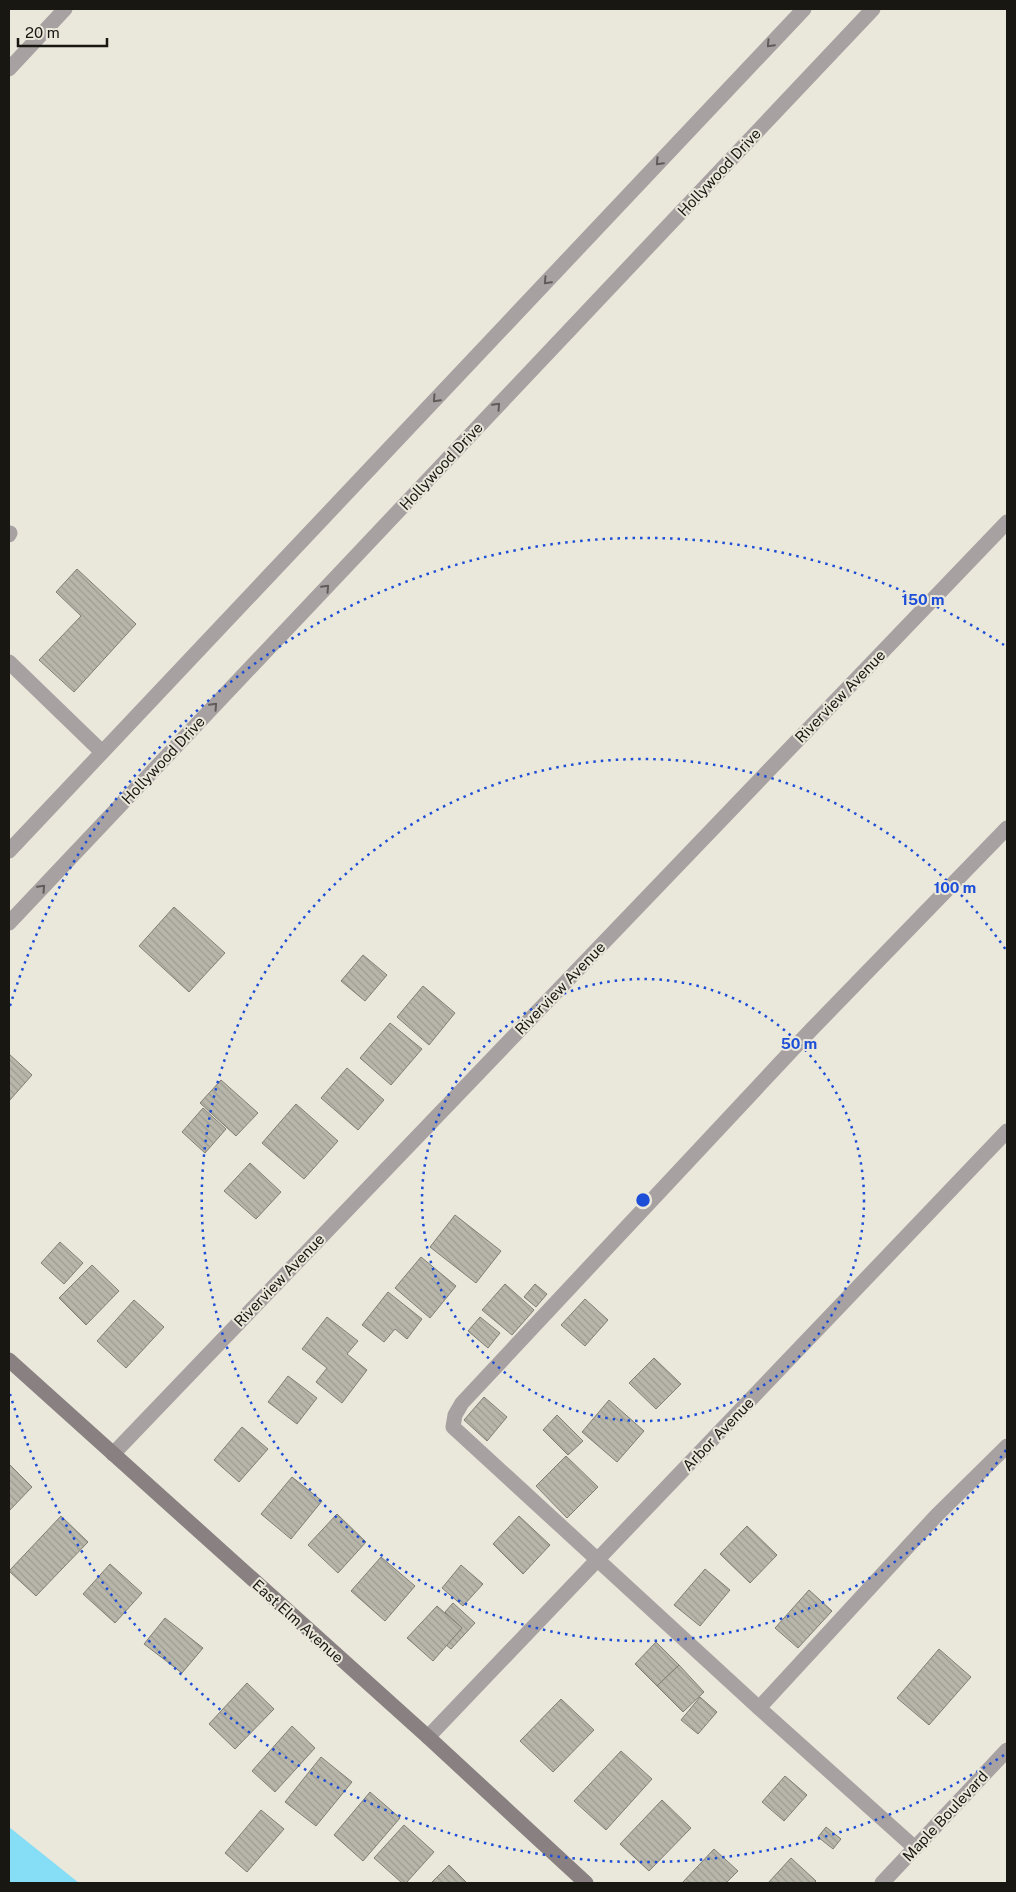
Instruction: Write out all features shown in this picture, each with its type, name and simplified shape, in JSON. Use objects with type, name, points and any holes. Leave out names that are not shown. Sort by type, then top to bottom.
[{"type":"main road","name":"East Elm Avenue","points":[[9,1360],[428,1737],[586,1883]]},
{"type":"street","points":[[9,69],[66,9]]},
{"type":"street","points":[[9,852],[804,9]]},
{"type":"street","name":"Hollywood Drive","points":[[9,923],[872,9]]},
{"type":"street","name":"Riverview Avenue","points":[[113,1454],[1007,522]]},
{"type":"street","points":[[9,662],[102,752]]},
{"type":"street","points":[[915,1848],[759,1708],[453,1426],[462,1403],[758,1090],[810,1031],[1007,828]]},
{"type":"street","name":"Arbor Avenue","points":[[428,1737],[1007,1131]]},
{"type":"street","points":[[759,1708],[937,1515],[1007,1446]]},
{"type":"street","name":"Maple Boulevard","points":[[882,1883],[1007,1750]]},
{"type":"water","points":[[9,1827],[79,1883],[9,1883]]},
{"type":"building","points":[[77,569],[136,624],[74,692],[39,660],[81,616],[56,592]]},
{"type":"building","points":[[174,907],[225,953],[189,992],[139,946]]},
{"type":"building","points":[[363,955],[387,975],[365,1001],[341,981]]},
{"type":"building","points":[[423,986],[455,1013],[429,1045],[397,1017]]},
{"type":"building","points":[[390,1023],[422,1049],[391,1085],[360,1058]]},
{"type":"building","points":[[9,1054],[32,1075],[9,1101]]},
{"type":"building","points":[[347,1068],[384,1100],[358,1130],[321,1098]]},
{"type":"building","points":[[221,1080],[258,1113],[236,1136],[200,1103]]},
{"type":"building","points":[[296,1104],[338,1141],[304,1179],[262,1143]]},
{"type":"building","points":[[203,1108],[226,1129],[205,1153],[182,1132]]},
{"type":"building","points":[[250,1163],[281,1192],[256,1219],[224,1191]]},
{"type":"building","points":[[455,1215],[501,1251],[476,1283],[430,1247]]},
{"type":"building","points":[[60,1242],[83,1263],[64,1284],[41,1263]]},
{"type":"building","points":[[421,1257],[456,1286],[430,1318],[395,1288]]},
{"type":"building","points":[[92,1265],[119,1291],[86,1325],[59,1298]]},
{"type":"building","points":[[505,1284],[534,1310],[512,1335],[482,1310]]},
{"type":"building","points":[[535,1284],[547,1294],[536,1307],[524,1297]]},
{"type":"building","points":[[388,1292],[422,1319],[407,1339],[395,1329],[384,1342],[362,1325]]},
{"type":"building","points":[[585,1299],[608,1320],[585,1346],[561,1325]]},
{"type":"building","points":[[134,1300],[164,1327],[126,1368],[97,1341]]},
{"type":"building","points":[[327,1317],[358,1341],[347,1354],[367,1370],[342,1403],[316,1382],[327,1368],[302,1349]]},
{"type":"building","points":[[480,1317],[500,1333],[488,1348],[468,1331]]},
{"type":"building","points":[[654,1358],[681,1384],[656,1409],[629,1383]]},
{"type":"building","points":[[288,1376],[317,1398],[297,1424],[268,1402]]},
{"type":"building","points":[[484,1397],[507,1417],[487,1441],[464,1420]]},
{"type":"building","points":[[609,1400],[644,1431],[617,1462],[582,1432]]},
{"type":"building","points":[[557,1415],[583,1441],[568,1455],[543,1430]]},
{"type":"building","points":[[242,1427],[268,1449],[239,1482],[214,1460]]},
{"type":"building","points":[[566,1456],[598,1487],[567,1518],[536,1486]]},
{"type":"building","points":[[9,1464],[32,1487],[9,1511]]},
{"type":"building","points":[[292,1477],[322,1501],[291,1539],[261,1514]]},
{"type":"building","points":[[337,1514],[366,1542],[338,1573],[308,1545]]},
{"type":"building","points":[[61,1516],[88,1542],[36,1596],[9,1571]]},
{"type":"building","points":[[519,1516],[550,1545],[523,1574],[493,1544]]},
{"type":"building","points":[[747,1526],[777,1555],[750,1583],[720,1554]]},
{"type":"building","points":[[381,1557],[415,1586],[385,1621],[351,1591]]},
{"type":"building","points":[[110,1564],[142,1593],[115,1623],[83,1594]]},
{"type":"building","points":[[461,1565],[483,1584],[463,1606],[442,1588]]},
{"type":"building","points":[[705,1569],[730,1590],[700,1626],[674,1605]]},
{"type":"building","points":[[809,1590],[832,1611],[798,1648],[775,1628]]},
{"type":"building","points":[[453,1603],[475,1623],[451,1649],[446,1645],[462,1628],[445,1612]]},
{"type":"building","points":[[437,1606],[462,1628],[433,1661],[407,1638]]},
{"type":"building","points":[[165,1618],[203,1648],[182,1673],[144,1644]]},
{"type":"building","points":[[656,1642],[679,1665],[657,1686],[635,1664]]},
{"type":"building","points":[[939,1649],[971,1677],[929,1725],[897,1698]]},
{"type":"building","points":[[679,1665],[704,1692],[683,1712],[657,1686]]},
{"type":"building","points":[[247,1683],[274,1709],[235,1749],[209,1724]]},
{"type":"building","points":[[700,1697],[717,1712],[698,1734],[681,1720]]},
{"type":"building","points":[[561,1699],[594,1730],[553,1772],[520,1741]]},
{"type":"building","points":[[292,1726],[315,1748],[275,1792],[252,1771]]},
{"type":"building","points":[[621,1751],[652,1779],[606,1830],[574,1801]]},
{"type":"building","points":[[321,1757],[352,1782],[316,1826],[285,1802]]},
{"type":"building","points":[[785,1776],[807,1795],[784,1821],[762,1802]]},
{"type":"building","points":[[370,1792],[400,1818],[363,1861],[334,1835]]},
{"type":"building","points":[[662,1800],[691,1828],[649,1871],[620,1844]]},
{"type":"building","points":[[261,1810],[284,1829],[247,1872],[225,1853]]},
{"type":"building","points":[[404,1825],[434,1852],[406,1883],[402,1883],[374,1858]]},
{"type":"building","points":[[826,1827],[841,1839],[833,1849],[818,1837]]},
{"type":"building","points":[[714,1849],[738,1871],[726,1883],[682,1883]]},
{"type":"building","points":[[791,1858],[816,1881],[814,1883],[768,1883]]},
{"type":"building","points":[[449,1865],[467,1883],[431,1883]]}]
